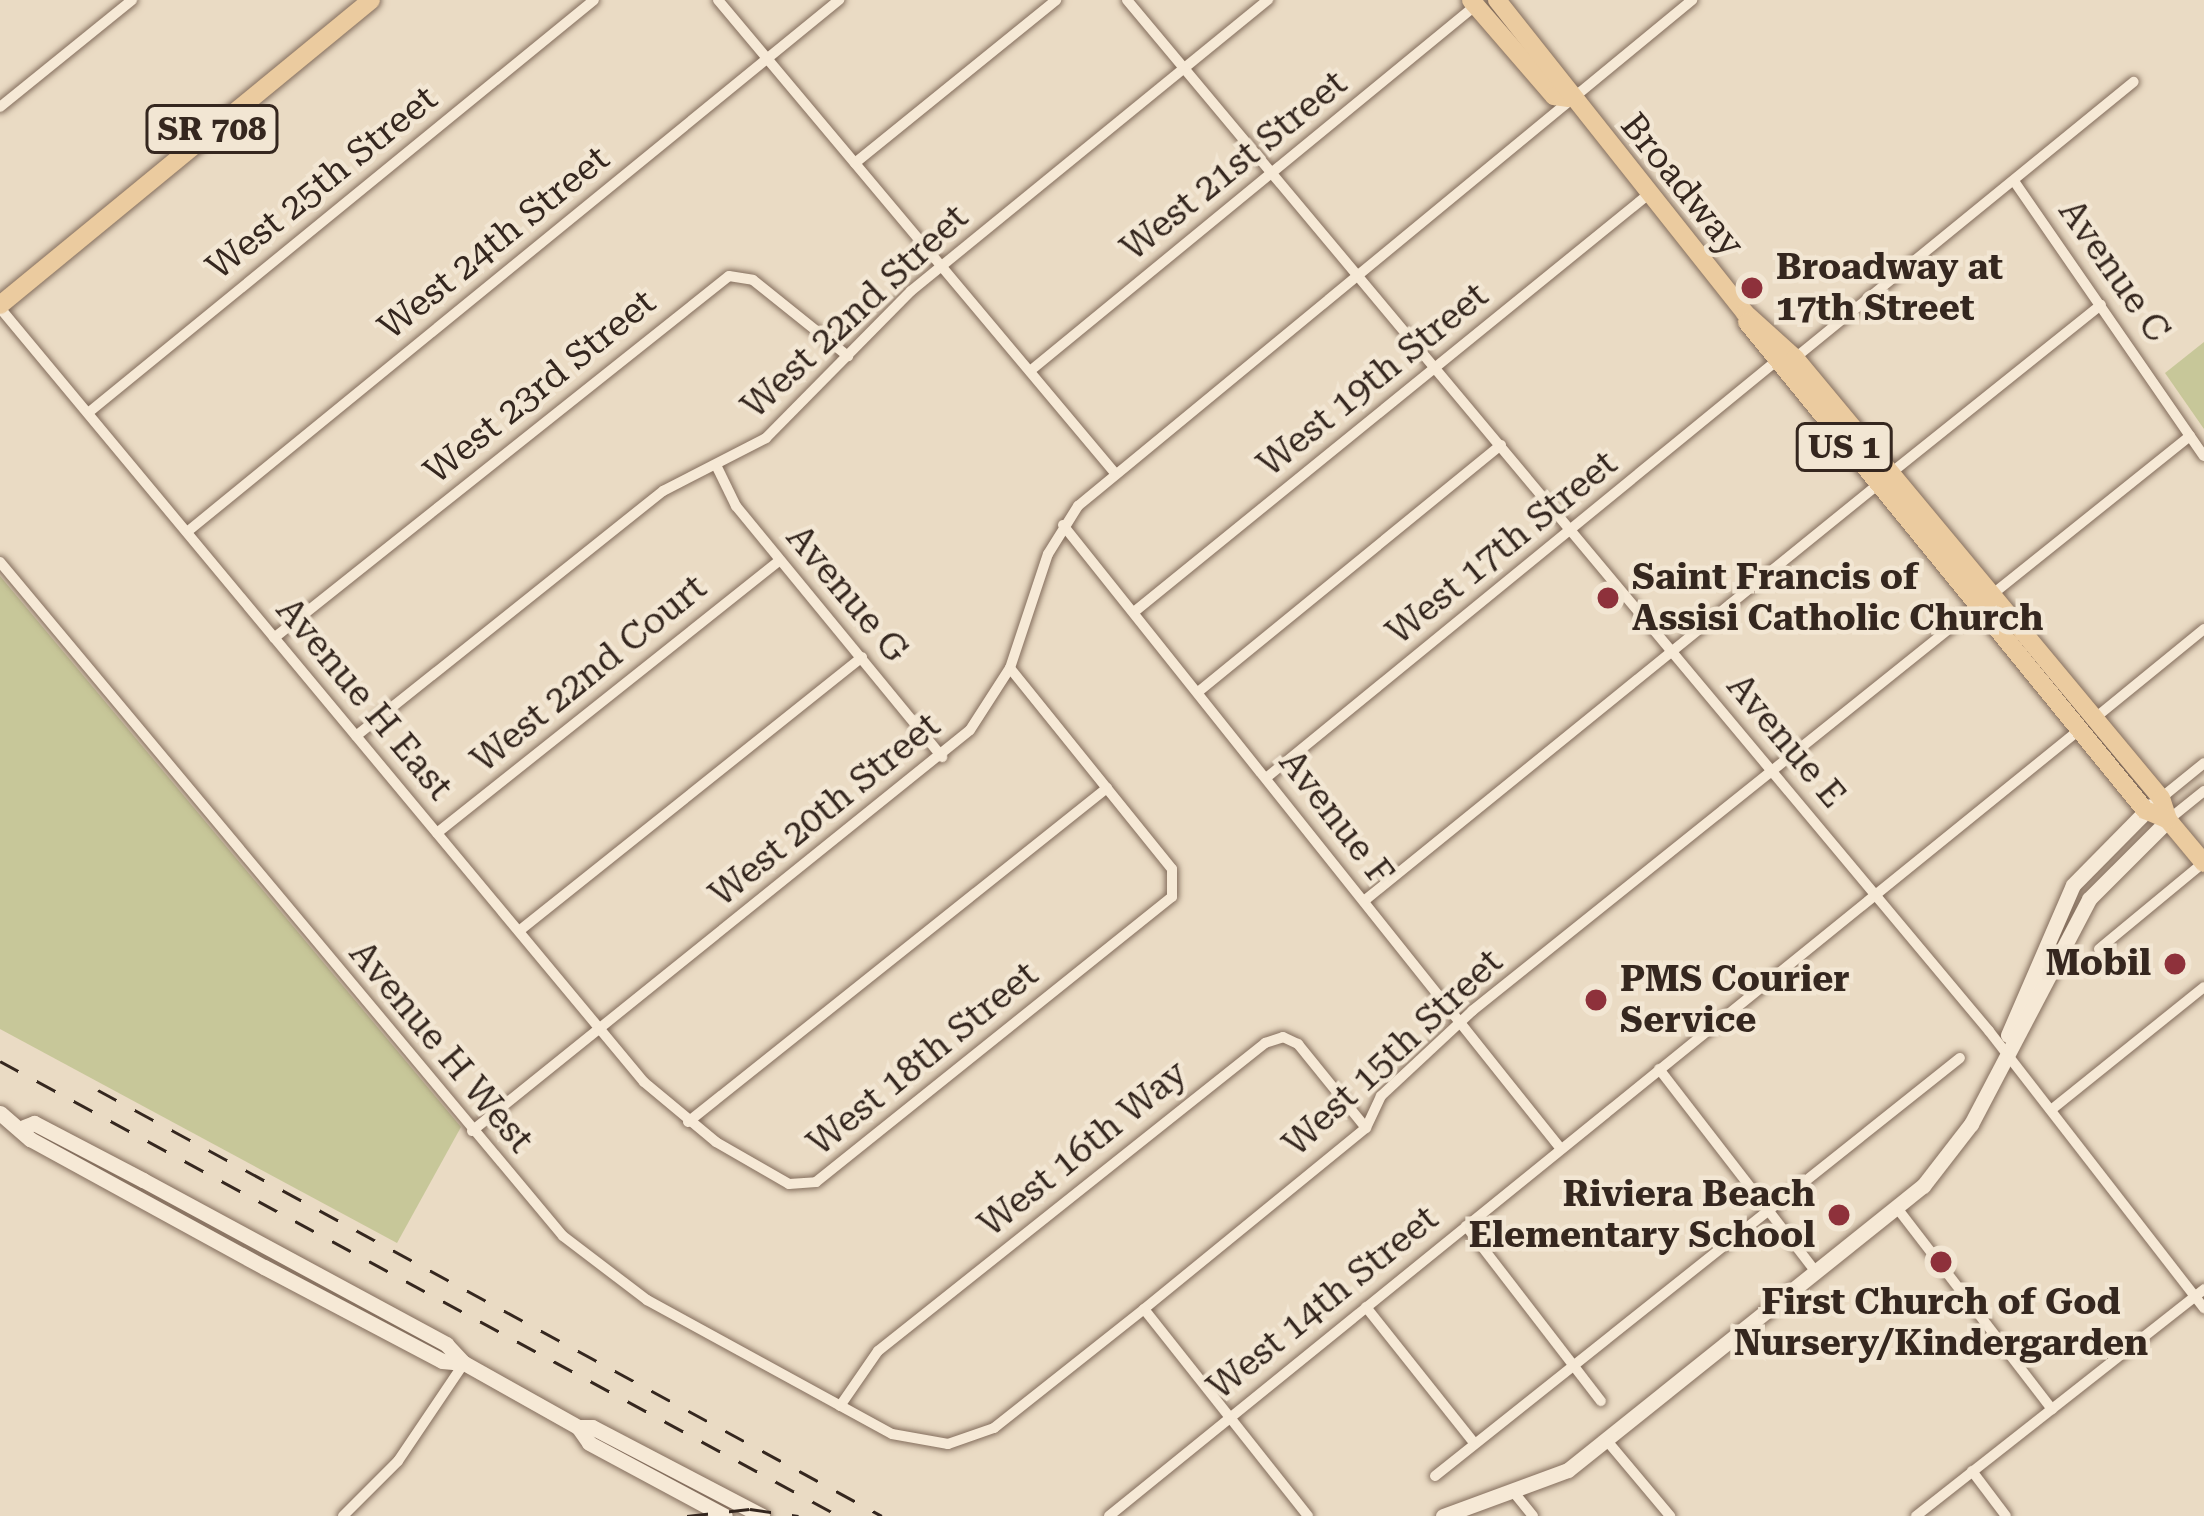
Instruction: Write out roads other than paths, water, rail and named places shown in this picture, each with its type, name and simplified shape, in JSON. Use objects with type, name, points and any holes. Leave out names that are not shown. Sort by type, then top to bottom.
[{"type":"main road","name":"SR 708","points":[[0,306],[371,0]]},
{"type":"main road","name":"Broadway","points":[[1497,0],[1569,87],[1569,98],[1744,314],[1774,363],[1884,480],[2204,862]]},
{"type":"main road","name":"Broadway","points":[[1473,3],[1554,96],[1569,98]]},
{"type":"main road","name":"Broadway","points":[[1744,314],[1796,358],[1884,480]]},
{"type":"street","points":[[0,107],[132,0]]},
{"type":"street","name":"West 25th Street","points":[[88,412],[594,0]]},
{"type":"street","points":[[718,0],[1114,472]]},
{"type":"street","name":"West 24th Street","points":[[187,532],[839,0]]},
{"type":"street","points":[[855,163],[1056,0]]},
{"type":"street","name":"Avenue E","points":[[1127,0],[2005,1050],[2199,1292],[2204,1308]]},
{"type":"street","name":"West 22nd Street","points":[[356,736],[663,490],[766,438],[941,266],[1268,0]]},
{"type":"street","name":"West 20th Street","points":[[472,1131],[942,757],[982,716],[1010,668],[1063,525],[1114,472],[1691,0]]},
{"type":"street","name":"West 21st Street","points":[[1030,371],[1273,174],[1473,3]]},
{"type":"street","points":[[1796,358],[2134,82]]},
{"type":"street","name":"Avenue C","points":[[2014,181],[2204,456]]},
{"type":"street","name":"West 19th Street","points":[[1134,612],[1650,193]]},
{"type":"street","name":"West 23rd Street","points":[[274,638],[729,276],[753,280],[848,356]]},
{"type":"street","points":[[1364,901],[2101,305]]},
{"type":"street","name":"Avenue H East","points":[[0,306],[600,1029],[688,1122]]},
{"type":"street","name":"West 17th Street","points":[[1266,778],[1774,363]]},
{"type":"street","name":"West 15th Street","points":[[938,1444],[994,1428],[1144,1309],[1366,1128],[1381,1096],[1463,1023],[2190,436]]},
{"type":"street","points":[[1198,692],[1501,445]]},
{"type":"street","name":"Avenue G","points":[[716,465],[779,561],[942,757]]},
{"type":"street","name":"Avenue F","points":[[1063,525],[1562,1149]]},
{"type":"street","name":"West 22nd Court","points":[[437,833],[779,561]]},
{"type":"street","name":"Avenue H West","points":[[0,562],[551,1223],[618,1281],[900,1438],[938,1444]]},
{"type":"street","name":"West 14th Street","points":[[1109,1516],[2204,629]]},
{"type":"street","points":[[519,932],[862,657]]},
{"type":"street","points":[[688,1122],[1107,788],[1010,668]]},
{"type":"street","points":[[2005,1050],[2062,902],[2097,854],[2204,763]]},
{"type":"street","name":"West 18th Street","points":[[688,1122],[789,1184],[816,1182],[1166,903],[1176,885],[1107,788]]},
{"type":"street","points":[[1443,1516],[1516,1495],[1609,1442],[1897,1208],[1959,1144],[2005,1050],[2100,883],[2204,790]]},
{"type":"street","points":[[2098,949],[2204,862]]},
{"type":"street","points":[[2051,1110],[2204,987]]},
{"type":"street","name":"West 16th Way","points":[[840,1406],[878,1351],[1265,1042],[1283,1037],[1298,1044],[1366,1128]]},
{"type":"street","points":[[1435,1476],[1960,1058]]},
{"type":"street","points":[[1659,1069],[1816,1273]]},
{"type":"street","points":[[0,1113],[24,1127],[34,1123],[446,1344],[464,1363],[578,1427],[589,1442],[725,1516]]},
{"type":"street","points":[[1897,1208],[2052,1408]]},
{"type":"street","points":[[1466,1226],[1601,1401]]},
{"type":"street","points":[[1916,1516],[2199,1292]]},
{"type":"street","points":[[1366,1307],[1474,1443]]},
{"type":"street","points":[[1144,1309],[1308,1516]]},
{"type":"street","points":[[343,1516],[398,1461],[464,1363]]},
{"type":"street","points":[[578,1427],[592,1426],[762,1516]]},
{"type":"street","points":[[1609,1442],[1670,1516]]},
{"type":"street","points":[[1972,1471],[2006,1516]]},
{"type":"street","points":[[1516,1495],[1533,1516]]},
{"type":"railway","points":[[0,1061],[839,1516]]},
{"type":"railway","points":[[98,1090],[882,1516]]},
{"type":"railway","points":[[687,1516],[750,1509],[798,1516]]},
{"type":"place","name":"Broadway at 17th Street","points":[[1752,288]]},
{"type":"place","name":"Saint Francis of Assisi Catholic Church","points":[[1608,598]]},
{"type":"place","name":"Mobil","points":[[2175,964]]},
{"type":"place","name":"PMS Courier Service","points":[[1596,1000]]},
{"type":"place","name":"Riviera Beach Elementary School","points":[[1839,1215]]},
{"type":"place","name":"First Church of God Nursery/Kindergarden","points":[[1941,1262]]}]
